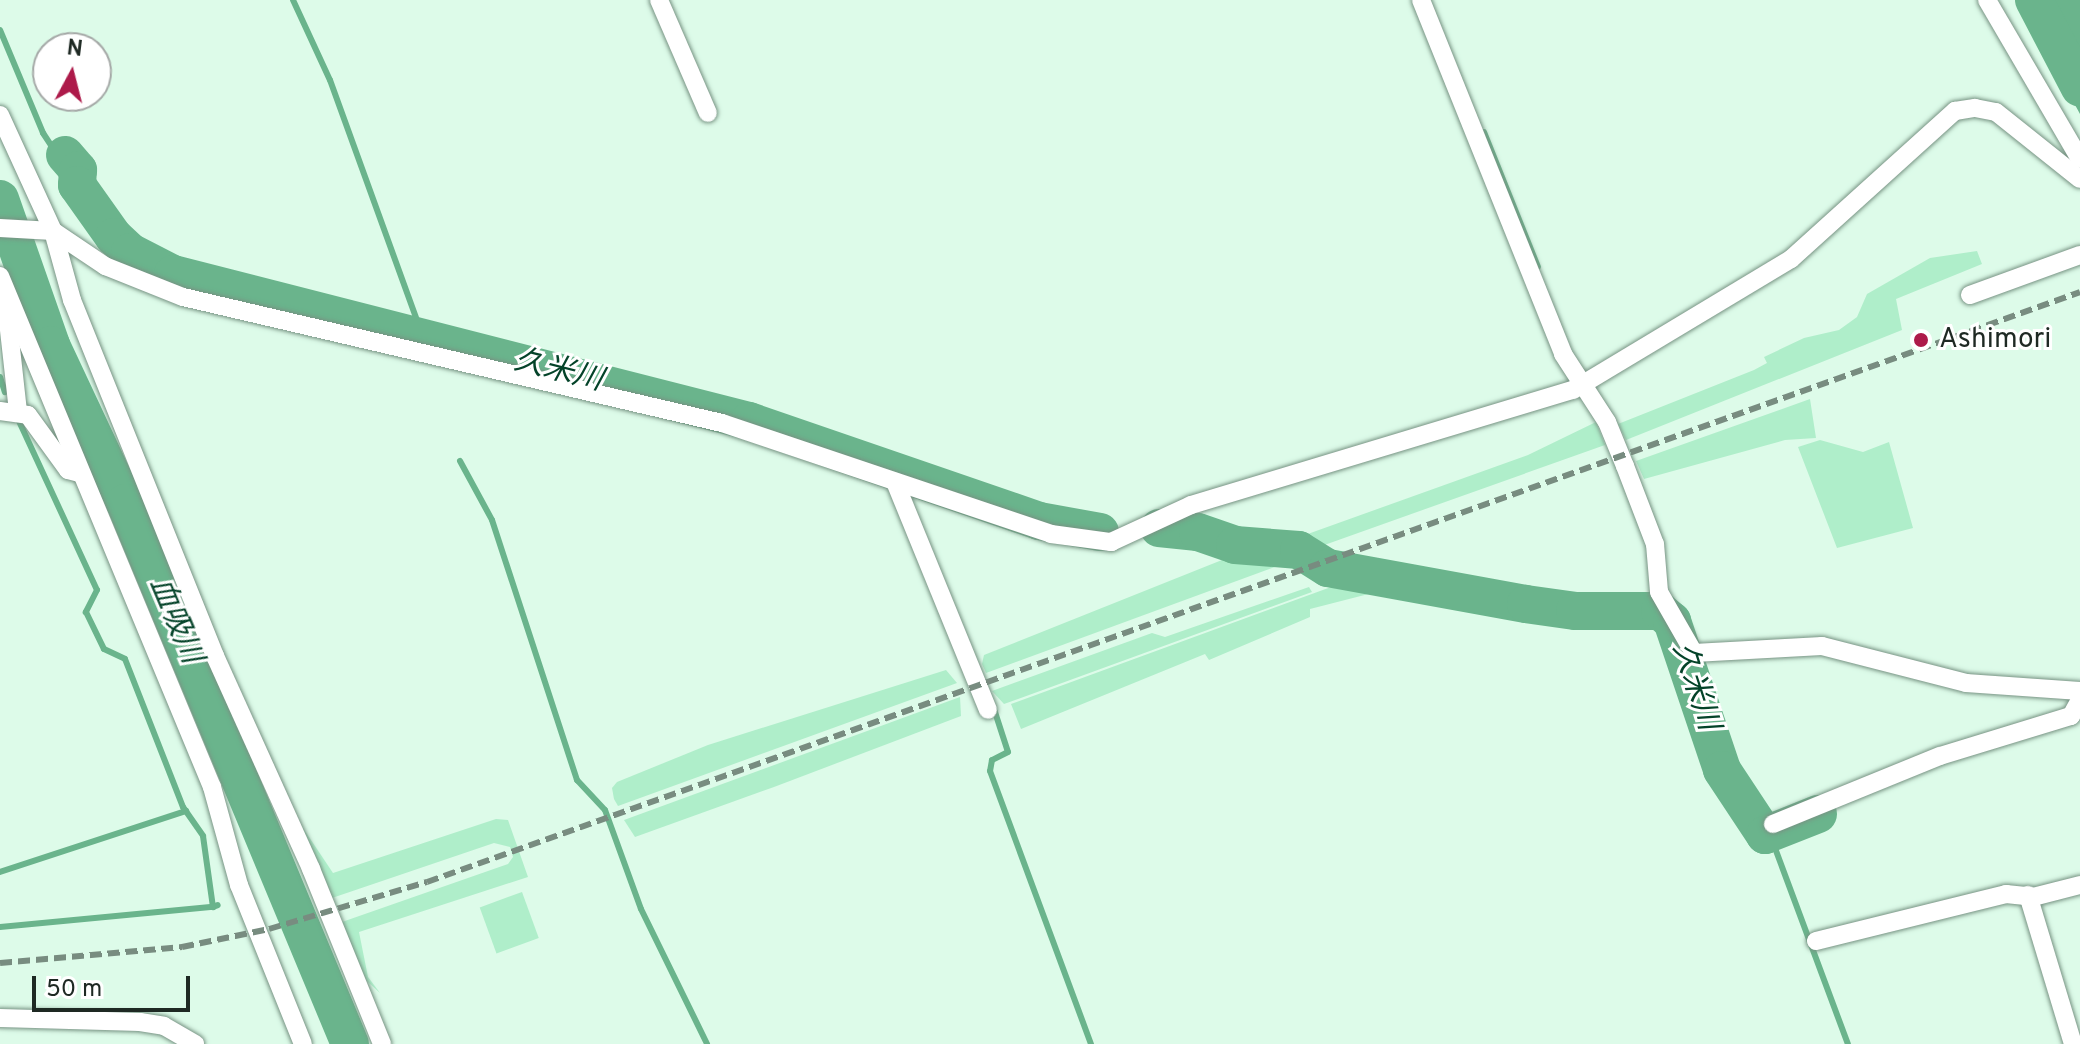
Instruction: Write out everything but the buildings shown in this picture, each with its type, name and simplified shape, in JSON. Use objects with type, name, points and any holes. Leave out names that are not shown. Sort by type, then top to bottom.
[{"type":"street","points":[[659,0],[708,113]]},
{"type":"street","points":[[1421,0],[1563,354],[1614,437],[1655,544],[1659,592],[1694,653],[1822,646],[1966,683],[2080,691]]},
{"type":"street","points":[[1987,0],[2080,159]]},
{"type":"street","points":[[0,228],[45,230],[105,266],[183,297],[722,423],[1051,534],[1111,542],[1191,505],[1582,384],[1791,259],[1955,111],[1975,108],[1996,112],[2080,179]]},
{"type":"street","points":[[0,115],[215,656],[311,869],[382,1044]]},
{"type":"street","points":[[1970,295],[2080,255]]},
{"type":"street","points":[[3,284],[9,411],[40,426],[68,470],[82,474]]},
{"type":"street","points":[[3,284],[212,787],[239,885],[303,1044]]},
{"type":"street","points":[[895,482],[988,710]]},
{"type":"street","points":[[1773,824],[1940,756],[2071,716],[2080,700]]},
{"type":"street","points":[[1816,941],[2006,894],[2028,895],[2080,885]]},
{"type":"street","points":[[2028,895],[2073,1044]]},
{"type":"street","points":[[0,1018],[140,1022],[164,1026],[195,1044]]},
{"type":"shaded area","points":[[2045,0],[2080,0],[2080,114],[2039,39],[2039,32],[2055,30],[2057,23]]},
{"type":"shaded area","points":[[1977,251],[1982,264],[1896,299],[1902,330],[1626,440],[1618,424],[1754,370],[1767,363],[1764,357],[1804,338],[1839,330],[1857,317],[1867,294],[1930,258]]},
{"type":"shaded area","points":[[1810,399],[1816,438],[1785,440],[1644,479],[1636,461]]},
{"type":"shaded area","points":[[1596,422],[1605,445],[1316,548],[1291,540],[1528,455]]},
{"type":"shaded area","points":[[1820,440],[1863,452],[1889,442],[1913,528],[1837,548],[1798,447]]},
{"type":"shaded area","points":[[1282,555],[1294,560],[986,673],[982,664],[984,655],[1232,556]]},
{"type":"shaded area","points":[[1342,583],[1388,589],[1310,609],[1310,617],[1209,660],[1205,654],[1021,729],[1011,704]]},
{"type":"shaded area","points":[[1309,587],[1312,592],[1004,704],[992,691],[1152,633],[1165,637]]},
{"type":"shaded area","points":[[946,670],[957,683],[618,806],[614,799],[612,788],[617,782],[708,745]]},
{"type":"shaded area","points":[[960,697],[961,716],[774,787],[635,837],[624,820]]},
{"type":"shaded area","points":[[293,813],[333,873],[496,819],[508,820],[528,877],[359,932],[368,977],[380,993],[359,974],[342,922],[508,864],[513,857],[510,847],[494,843],[332,898]]},
{"type":"shaded area","points":[[522,892],[539,938],[496,953],[480,907]]},
{"type":"waterway","points":[[293,0],[330,80],[425,343]]},
{"type":"waterway","points":[[2034,0],[2080,88]]},
{"type":"waterway","points":[[0,30],[43,133],[77,185]]},
{"type":"waterway","points":[[1484,132],[1538,267]]},
{"type":"waterway","name":"久米川","points":[[65,155],[78,170],[77,185],[114,237],[130,252],[173,274],[749,421],[1039,521],[1100,532]]},
{"type":"waterway","name":"血吸川","points":[[0,199],[51,345],[125,503],[350,1044]]},
{"type":"waterway","points":[[0,377],[5,392]]},
{"type":"waterway","points":[[18,419],[97,590],[86,612],[104,649],[125,659],[183,807],[203,836],[213,907],[218,905]]},
{"type":"waterway","points":[[460,461],[492,520],[577,780],[605,810],[641,909],[707,1044]]},
{"type":"waterway","name":"久米川","points":[[1159,528],[1198,532],[1235,545],[1299,550],[1328,568],[1526,604],[1575,611],[1660,611],[1672,621],[1722,770],[1765,835],[1818,814]]},
{"type":"waterway","points":[[994,709],[1008,752],[992,760],[990,771],[1091,1044]]},
{"type":"waterway","points":[[0,872],[186,811]]},
{"type":"waterway","points":[[1765,835],[1775,848],[1848,1044]]},
{"type":"waterway","name":"血吸川","points":[[279,889],[285,887]]},
{"type":"waterway","points":[[0,927],[213,907]]},
{"type":"railway","points":[[0,963],[182,947],[269,929],[427,882],[2080,292]]},
{"type":"place","name":"Ashimori","points":[[1921,340]]}]
